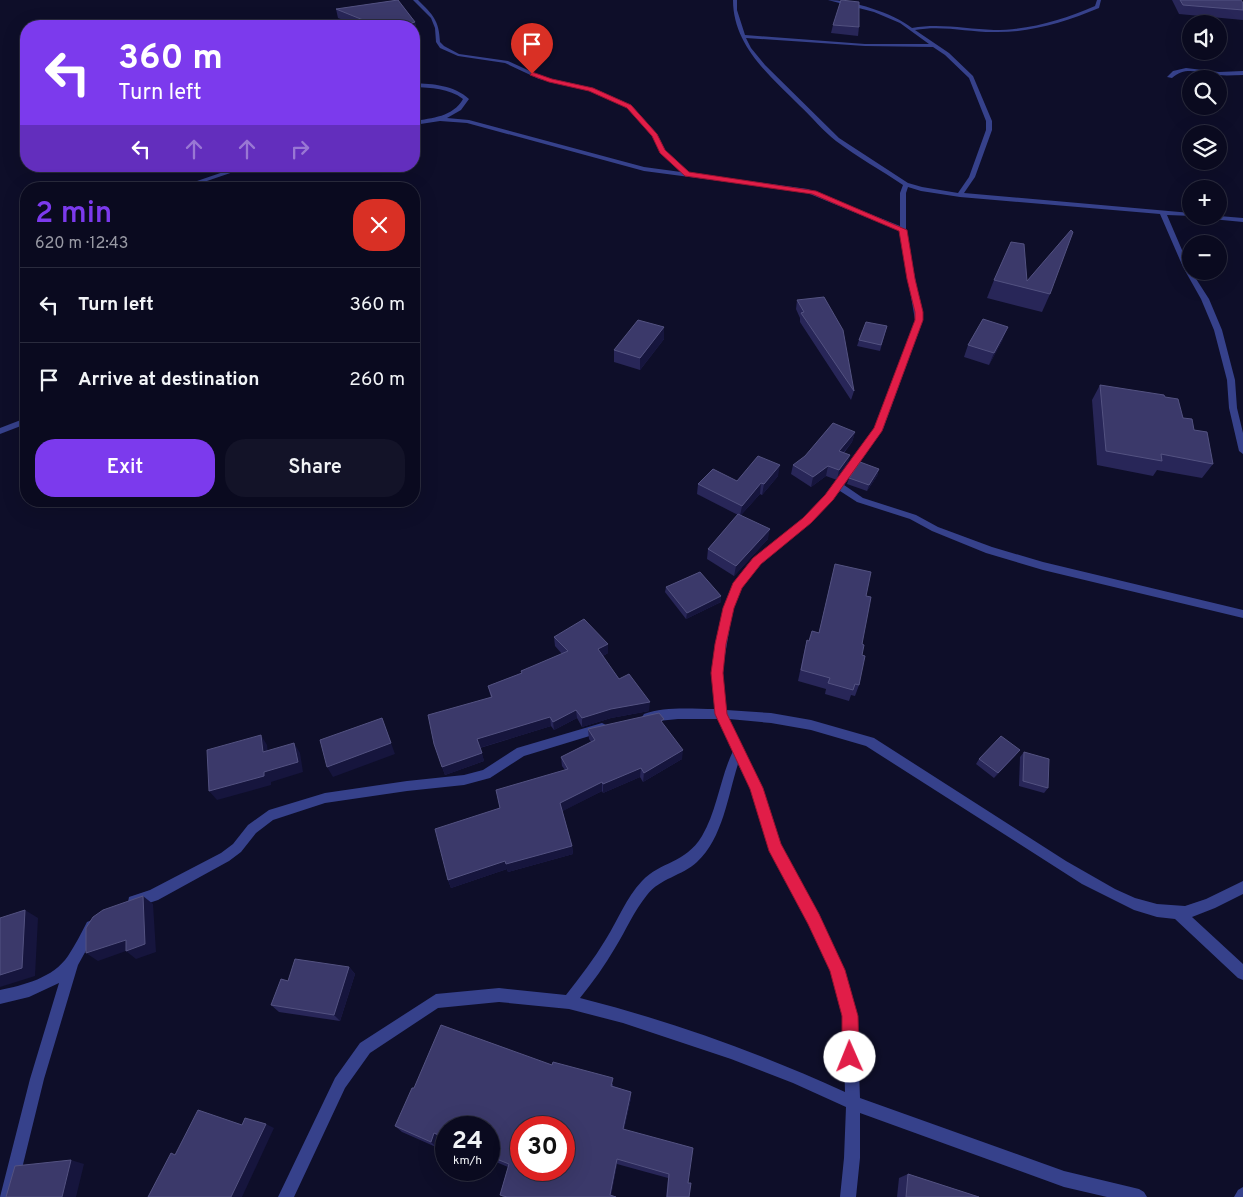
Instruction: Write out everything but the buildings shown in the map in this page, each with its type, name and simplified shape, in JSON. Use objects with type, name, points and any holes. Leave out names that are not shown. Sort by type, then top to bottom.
[{"type":"street","points":[[415,0],[433,18],[437,28],[438,42],[450,52],[458,55],[506,62],[541,78],[591,89],[629,106],[655,135],[662,151],[687,174]]},
{"type":"street","points":[[736,0],[735,10],[743,36],[749,48],[763,66],[821,124],[851,150],[906,184],[921,189],[960,195],[1182,214]]},
{"type":"street","points":[[830,0],[882,13],[902,22],[948,54],[971,77],[989,121],[989,130],[972,177],[960,195]]},
{"type":"street","points":[[912,29],[937,27],[990,31],[1018,30],[1082,13],[1097,7],[1099,0]]},
{"type":"street","points":[[743,36],[865,45],[934,46]]},
{"type":"street","points":[[1170,77],[1173,72],[1183,70],[1217,74],[1243,73]]},
{"type":"street","points":[[420,86],[434,86],[450,90],[466,99],[464,104],[458,109],[440,119]]},
{"type":"street","points":[[420,121],[440,119],[467,121],[644,168],[814,192],[903,230]]},
{"type":"street","points":[[199,182],[230,172]]},
{"type":"street","points":[[848,1197],[852,1158],[853,1103],[850,1016],[837,970],[814,919],[774,847],[756,788],[721,714],[717,673],[720,644],[728,608],[737,586],[751,567],[807,521],[839,486],[879,429],[919,320],[903,230],[903,193],[906,184]]},
{"type":"street","points":[[1163,213],[1186,267],[1205,299],[1218,330],[1230,380],[1233,408],[1243,451]]},
{"type":"street","points":[[1227,218],[1243,220]]},
{"type":"street","points":[[0,431],[20,423]]},
{"type":"street","points":[[839,486],[860,500],[913,517],[935,529],[989,550],[1043,566],[1243,614]]},
{"type":"street","points":[[635,720],[668,714],[721,714],[794,722],[850,735],[870,742],[1082,878],[1135,904],[1157,911],[1178,913],[1214,903],[1243,886]]},
{"type":"street","points":[[122,906],[152,896],[225,857],[237,848],[252,829],[269,816],[325,798],[464,780],[486,774],[521,752],[612,725]]},
{"type":"street","points":[[569,1002],[605,952],[647,885],[658,877],[683,866],[700,850],[714,822],[732,763],[738,752]]},
{"type":"street","points":[[1178,913],[1243,972]]},
{"type":"street","points":[[0,997],[47,984],[61,974],[72,962],[98,919]]},
{"type":"street","points":[[7,1197],[37,1079],[72,962]]},
{"type":"street","points":[[286,1197],[340,1083],[365,1048],[436,1001],[499,995],[569,1002],[623,1016],[731,1052],[796,1077],[853,1103],[1064,1179],[1139,1197]]},
{"type":"route","points":[[532,74],[551,81],[591,89],[629,106],[655,135],[662,151],[687,174],[797,188],[814,192],[903,230],[919,320],[879,429],[839,486],[807,521],[757,561],[744,575],[728,608],[720,644],[717,673],[721,714],[756,788],[774,847],[814,919],[837,970],[850,1016],[850,1057]]}]
